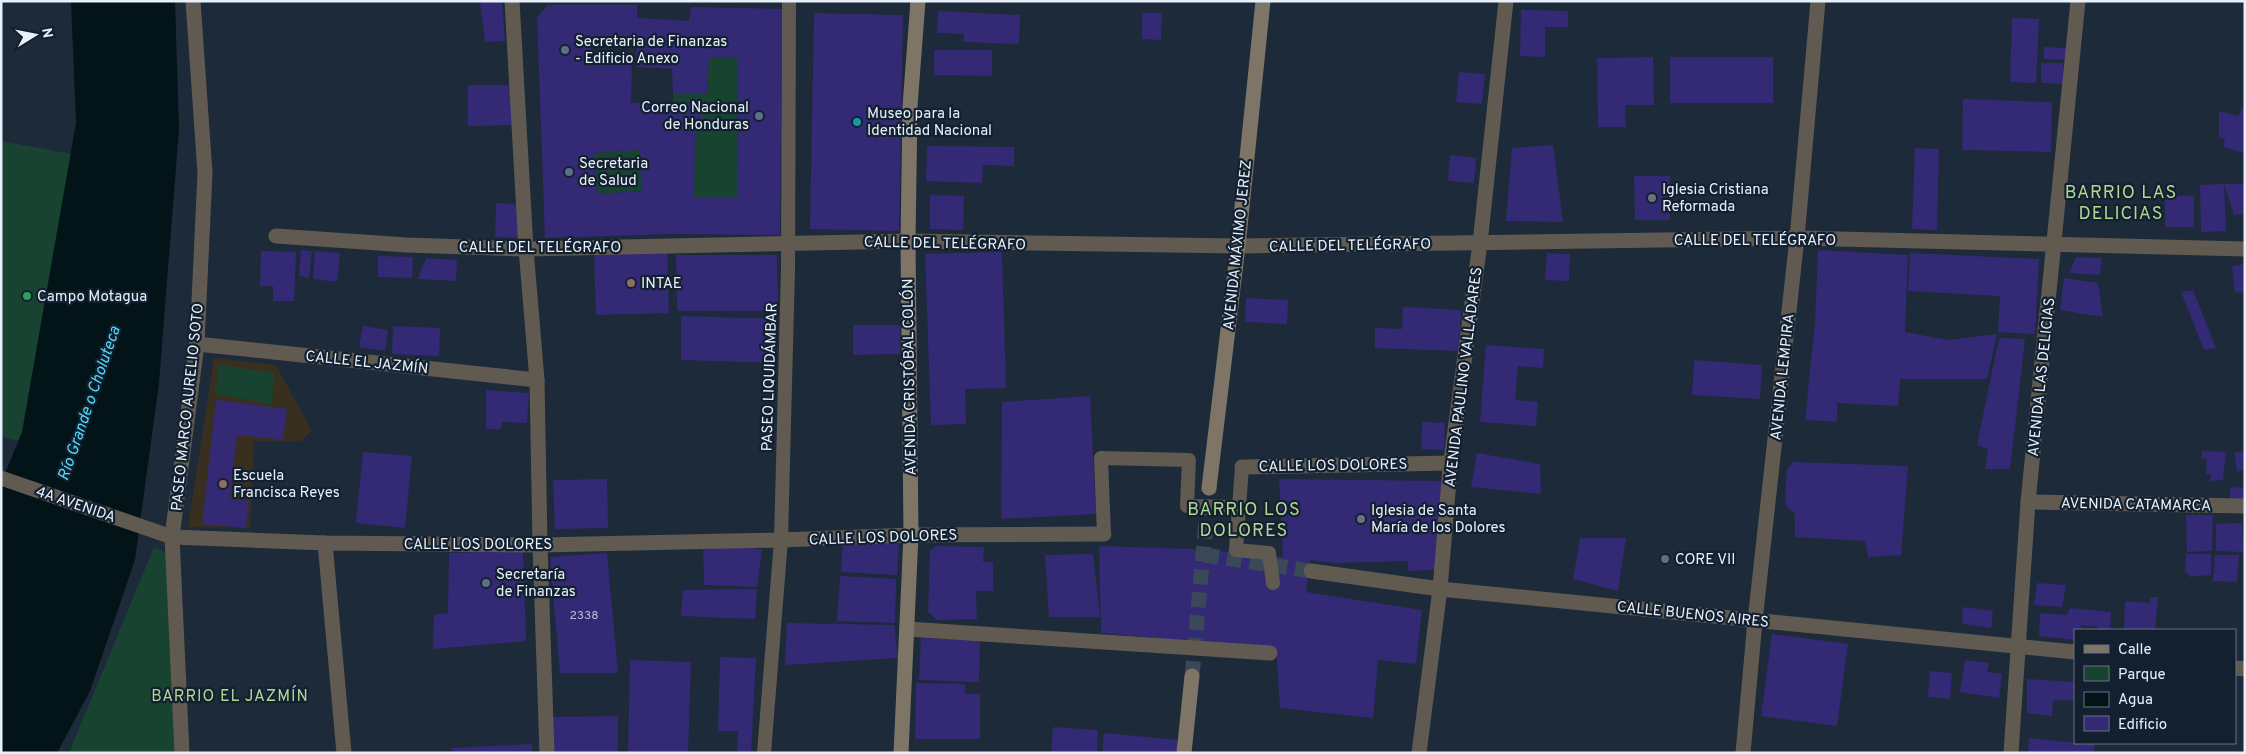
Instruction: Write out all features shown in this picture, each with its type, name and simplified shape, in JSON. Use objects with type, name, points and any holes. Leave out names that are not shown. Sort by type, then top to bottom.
[{"type":"main road","name":"AVENIDA CRISTÓBAL COLÓN","points":[[901,753],[911,535],[908,242],[910,106],[918,1]]},
{"type":"main road","name":"AVENIDA MÁXIMO JEREZ","points":[[1209,488],[1238,246],[1263,1]]},
{"type":"main road","points":[[1184,753],[1192,676]]},
{"type":"street","name":"PASEO MARCO AURELIO SOTO","points":[[182,753],[172,536],[197,344],[205,172],[193,1]]},
{"type":"street","points":[[512,1],[526,249],[537,380],[547,753]]},
{"type":"street","name":"PASEO LIQUIDÁMBAR","points":[[764,753],[781,540],[788,244],[789,1]]},
{"type":"street","name":"AVENIDA PAULINO VALLADARES","points":[[1419,753],[1440,589],[1451,463],[1480,243],[1506,1]]},
{"type":"street","name":"AVENIDA LEMPIRA","points":[[1743,753],[1755,622],[1797,238],[1818,1]]},
{"type":"street","name":"AVENIDA LAS DELICIAS","points":[[2011,753],[2028,502],[2078,1]]},
{"type":"street","name":"CALLE DEL TELÉGRAFO","points":[[276,236],[407,245],[526,249],[908,242],[1238,246],[1797,238],[2245,249]]},
{"type":"street","name":"CALLE EL JAZMÍN","points":[[197,344],[537,380]]},
{"type":"street","name":"CALLE LOS DOLORES","points":[[151,529],[172,536],[325,543],[540,545],[911,535],[1104,534],[1101,458],[1189,460],[1187,506],[1239,507],[1242,467],[1451,463]]},
{"type":"street","name":"4A AVENIDA","points":[[1,478],[151,529]]},
{"type":"street","name":"AVENIDA CATAMARCA","points":[[2028,502],[2245,506]]},
{"type":"street","points":[[1239,507],[1236,550],[1269,553],[1273,583]]},
{"type":"street","points":[[325,543],[344,753]]},
{"type":"street","name":"CALLE BUENOS AIRES","points":[[1311,571],[1440,589],[1631,607],[1755,622],[2074,652]]},
{"type":"street","points":[[907,629],[1270,653]]},
{"type":"shaded area","name":"Escuela Francisca Reyes","points":[[214,358],[276,365],[312,431],[301,441],[254,441],[250,528],[188,527]]},
{"type":"green space","points":[[709,57],[738,58],[737,197],[694,197],[695,128],[702,128],[702,103],[673,103],[673,93],[707,93]]},
{"type":"green space","name":"Campo Motagua","points":[[1,141],[78,155],[26,442],[1,437]]},
{"type":"green space","points":[[639,150],[642,191],[597,194],[594,153]]},
{"type":"green space","points":[[219,365],[274,373],[272,404],[215,394]]},
{"type":"green space","points":[[154,547],[167,553],[177,753],[69,753]]},
{"type":"water","name":"Río Grande o Choluteca","points":[[71,1],[175,1],[179,129],[159,383],[135,560],[90,691],[57,753],[1,753],[1,483],[22,432],[76,123]]},
{"type":"building","points":[[502,1],[505,41],[485,42],[480,2]]},
{"type":"building","points":[[548,5],[637,5],[637,18],[689,21],[691,7],[782,9],[780,235],[672,234],[545,238],[537,17]],"holes":[[[591,37],[637,37],[636,67],[672,69],[673,93],[707,93],[709,57],[738,58],[737,197],[694,197],[695,128],[702,128],[702,103],[631,103],[632,63],[591,62]],[[639,150],[642,191],[597,194],[594,153]]]},
{"type":"building","points":[[1521,10],[1568,11],[1568,27],[1545,27],[1545,57],[1520,56]]},
{"type":"building","points":[[938,11],[1020,15],[1019,44],[963,42],[964,34],[937,33]]},
{"type":"building","name":"Museo para la Identidad Nacional","points":[[814,13],[903,15],[899,231],[810,229]]},
{"type":"building","points":[[1142,13],[1162,13],[1161,40],[1142,39]]},
{"type":"building","points":[[2012,18],[2039,19],[2036,83],[2010,82]]},
{"type":"building","points":[[2044,47],[2067,48],[2066,60],[2044,59]]},
{"type":"building","points":[[934,50],[992,50],[992,76],[934,75]]},
{"type":"building","points":[[1653,57],[1654,105],[1625,105],[1626,127],[1598,127],[1597,58]]},
{"type":"building","points":[[1670,57],[1773,57],[1773,103],[1670,103]]},
{"type":"building","points":[[2041,63],[2063,63],[2063,84],[2041,83]]},
{"type":"building","points":[[1459,72],[1485,74],[1482,104],[1456,102]]},
{"type":"building","points":[[468,85],[514,85],[515,125],[468,126]]},
{"type":"building","points":[[1963,99],[2052,102],[2051,152],[1962,150]]},
{"type":"building","points":[[2242,108],[2245,110],[2245,153],[2223,147],[2225,139],[2219,138],[2219,111],[2238,116]]},
{"type":"building","points":[[1553,145],[1563,222],[1506,221],[1512,148]]},
{"type":"building","points":[[927,146],[1014,147],[1014,166],[983,165],[982,183],[926,181]]},
{"type":"building","points":[[1915,148],[1939,149],[1937,230],[1912,229]]},
{"type":"building","points":[[1450,155],[1476,158],[1474,183],[1448,181]]},
{"type":"building","name":"Iglesia Cristiana Reformada","points":[[1634,176],[1670,176],[1670,220],[1635,220]]},
{"type":"building","points":[[2224,184],[2245,184],[2245,214],[2234,215]]},
{"type":"building","points":[[2224,184],[2226,231],[2201,232],[2200,185]]},
{"type":"building","points":[[930,195],[964,196],[963,230],[930,229]]},
{"type":"building","points":[[2165,196],[2194,196],[2194,227],[2165,227]]},
{"type":"building","points":[[496,203],[521,205],[523,238],[495,237]]},
{"type":"building","points":[[301,250],[312,251],[309,278],[299,276]]},
{"type":"building","points":[[1818,250],[1908,255],[1905,332],[1948,340],[1997,334],[1987,379],[1900,379],[1898,406],[1837,403],[1837,422],[1805,420],[1815,322]]},
{"type":"building","points":[[261,251],[296,252],[294,301],[273,301],[273,286],[260,286]]},
{"type":"building","points":[[315,251],[340,253],[337,282],[313,279]]},
{"type":"building","name":"INTAE","points":[[667,251],[669,313],[596,315],[594,253]]},
{"type":"building","points":[[1002,252],[1006,388],[965,389],[966,424],[931,425],[925,254]]},
{"type":"building","points":[[1547,253],[1570,254],[1569,281],[1545,280]]},
{"type":"building","points":[[1910,253],[2039,259],[2035,334],[1998,332],[2000,296],[1908,291]]},
{"type":"building","points":[[676,255],[777,255],[778,311],[677,311]]},
{"type":"building","points":[[378,256],[413,257],[412,278],[378,277]]},
{"type":"building","points":[[2076,257],[2102,258],[2100,275],[2069,273]]},
{"type":"building","points":[[426,258],[457,260],[456,281],[418,279]]},
{"type":"building","points":[[2245,264],[2245,292],[2235,293],[2232,266]]},
{"type":"building","points":[[2064,278],[2098,283],[2103,317],[2060,310]]},
{"type":"building","points":[[2193,290],[2216,348],[2204,350],[2181,292]]},
{"type":"building","points":[[1246,298],[1288,300],[1287,324],[1245,322]]},
{"type":"building","points":[[1403,307],[1461,310],[1459,351],[1375,348],[1375,328],[1402,329]]},
{"type":"building","points":[[681,316],[776,319],[776,363],[681,360]]},
{"type":"building","points":[[853,325],[900,325],[900,354],[853,355]]},
{"type":"building","points":[[363,326],[388,330],[385,351],[359,347]]},
{"type":"building","points":[[393,326],[440,328],[439,356],[392,354]]},
{"type":"building","points":[[1999,338],[2025,339],[2010,469],[1985,469],[1988,449],[1977,445]]},
{"type":"building","points":[[1486,345],[1544,349],[1543,368],[1518,366],[1515,400],[1538,402],[1536,426],[1480,422]]},
{"type":"building","points":[[1694,360],[1762,365],[1760,399],[1692,395]]},
{"type":"building","points":[[486,390],[529,393],[527,423],[502,422],[501,429],[486,429]]},
{"type":"building","points":[[1090,396],[1096,514],[1001,519],[1002,402]]},
{"type":"building","points":[[216,400],[287,409],[283,440],[237,435],[230,499],[249,501],[246,528],[202,524]]},
{"type":"building","points":[[1422,422],[1445,423],[1444,450],[1421,449]]},
{"type":"building","points":[[2202,451],[2226,452],[2223,480],[2210,481],[2211,474],[2206,474],[2207,458],[2201,459]]},
{"type":"building","points":[[2245,451],[2245,469],[2237,472],[2234,453]]},
{"type":"building","points":[[363,452],[412,456],[405,528],[356,523]]},
{"type":"building","points":[[1477,453],[1540,464],[1541,494],[1471,487]]},
{"type":"building","points":[[1793,462],[1908,466],[1901,555],[1868,557],[1865,541],[1795,537],[1795,514],[1787,507],[1785,499],[1787,470]]},
{"type":"building","points":[[607,479],[608,528],[555,529],[553,480]]},
{"type":"building","points":[[1279,479],[1444,481],[1436,570],[1408,571],[1408,561],[1336,563],[1310,560],[1306,592],[1422,610],[1416,664],[1378,660],[1373,718],[1280,708],[1276,649],[1101,633],[1099,546],[1193,549],[1283,557]]},
{"type":"building","points":[[2230,487],[2245,488],[2245,501],[2230,501]]},
{"type":"building","points":[[2186,515],[2213,515],[2212,551],[2187,552]]},
{"type":"building","points":[[2242,523],[2243,552],[2216,551],[2216,524]]},
{"type":"building","points":[[1580,538],[1626,538],[1618,591],[1573,579]]},
{"type":"building","points":[[843,542],[895,542],[899,545],[897,575],[841,572]]},
{"type":"building","points":[[703,545],[762,549],[757,587],[704,585]]},
{"type":"building","points":[[937,546],[984,547],[983,562],[993,562],[993,591],[976,591],[977,619],[937,620],[928,612],[930,550]]},
{"type":"building","name":"Secretaría de Finanzas","points":[[523,551],[526,641],[433,649],[434,615],[448,613],[449,553]]},
{"type":"building","points":[[607,553],[618,673],[560,673],[550,557]]},
{"type":"building","points":[[1093,554],[1100,617],[1049,617],[1045,555]]},
{"type":"building","points":[[2186,554],[2211,554],[2211,575],[2189,577],[2189,573],[2185,573]]},
{"type":"building","points":[[2215,555],[2239,555],[2237,582],[2213,581]]},
{"type":"building","points":[[840,576],[896,579],[895,623],[837,621]]},
{"type":"building","points":[[2037,583],[2066,585],[2062,607],[2034,605]]},
{"type":"building","points":[[757,589],[755,619],[681,616],[683,590]]},
{"type":"building","points":[[2150,597],[2158,597],[2155,629],[2124,629],[2125,601],[2149,603]]},
{"type":"building","points":[[1963,607],[1993,611],[1991,628],[1962,624]]},
{"type":"building","points":[[2070,608],[2111,612],[2110,629],[2097,629],[2098,627],[2081,625],[2081,629],[2074,629],[2074,640],[2039,636],[2040,613],[2067,615]]},
{"type":"building","points":[[787,623],[894,625],[898,658],[785,665]]},
{"type":"building","points":[[1772,634],[1848,644],[1837,726],[1761,716]]},
{"type":"building","points":[[921,638],[980,640],[979,682],[919,680]]},
{"type":"building","points":[[720,657],[756,658],[751,753],[737,753],[738,731],[718,731]]},
{"type":"building","points":[[630,660],[691,662],[688,753],[628,753]]},
{"type":"building","points":[[1965,660],[1989,663],[1987,672],[2002,674],[1999,698],[1960,692]]},
{"type":"building","points":[[1930,671],[1952,673],[1950,699],[1928,697]]},
{"type":"building","points":[[2027,679],[2074,682],[2073,700],[2053,700],[2052,716],[2027,713]]},
{"type":"building","points":[[916,683],[965,684],[965,694],[980,694],[980,739],[915,739]]},
{"type":"building","points":[[618,716],[618,753],[554,753],[552,717]]},
{"type":"building","points":[[1053,727],[1098,730],[1097,753],[1051,753]]},
{"type":"building","points":[[1104,733],[1179,740],[1177,753],[1102,753]]},
{"type":"building","points":[[2029,738],[2074,744],[2095,744],[2093,753],[2028,753]]},
{"type":"building","points":[[532,744],[532,753],[452,753],[451,748]]},
{"type":"tunnel","points":[[1192,676],[1209,488]]},
{"type":"tunnel","points":[[1204,555],[1311,571]]},
{"type":"place","name":"Secretaria de Finanzas - Edificio Anexo","points":[[565,50]]},
{"type":"place","name":"Correo Nacional de Honduras","points":[[759,116]]},
{"type":"place","name":"Museo para la Identidad Nacional","points":[[857,122]]},
{"type":"place","name":"Secretaria de Salud","points":[[569,172]]},
{"type":"place","name":"Iglesia Cristiana Reformada","points":[[1652,198]]},
{"type":"place","name":"INTAE","points":[[631,283]]},
{"type":"place","name":"Campo Motagua","points":[[27,296]]},
{"type":"place","name":"Escuela Francisca Reyes","points":[[223,484]]},
{"type":"place","name":"Iglesia de Santa María de los Dolores","points":[[1361,519]]},
{"type":"place","name":"CORE VII","points":[[1665,559]]},
{"type":"place","name":"Secretaría de Finanzas","points":[[486,583]]},
{"type":"district","name":"BARRIO LAS DELICIAS","points":[[2121,202]]},
{"type":"district","name":"BARRIO LOS DOLORES","points":[[1244,519]]},
{"type":"district","name":"BARRIO EL JAZMÍN","points":[[230,695]]}]
